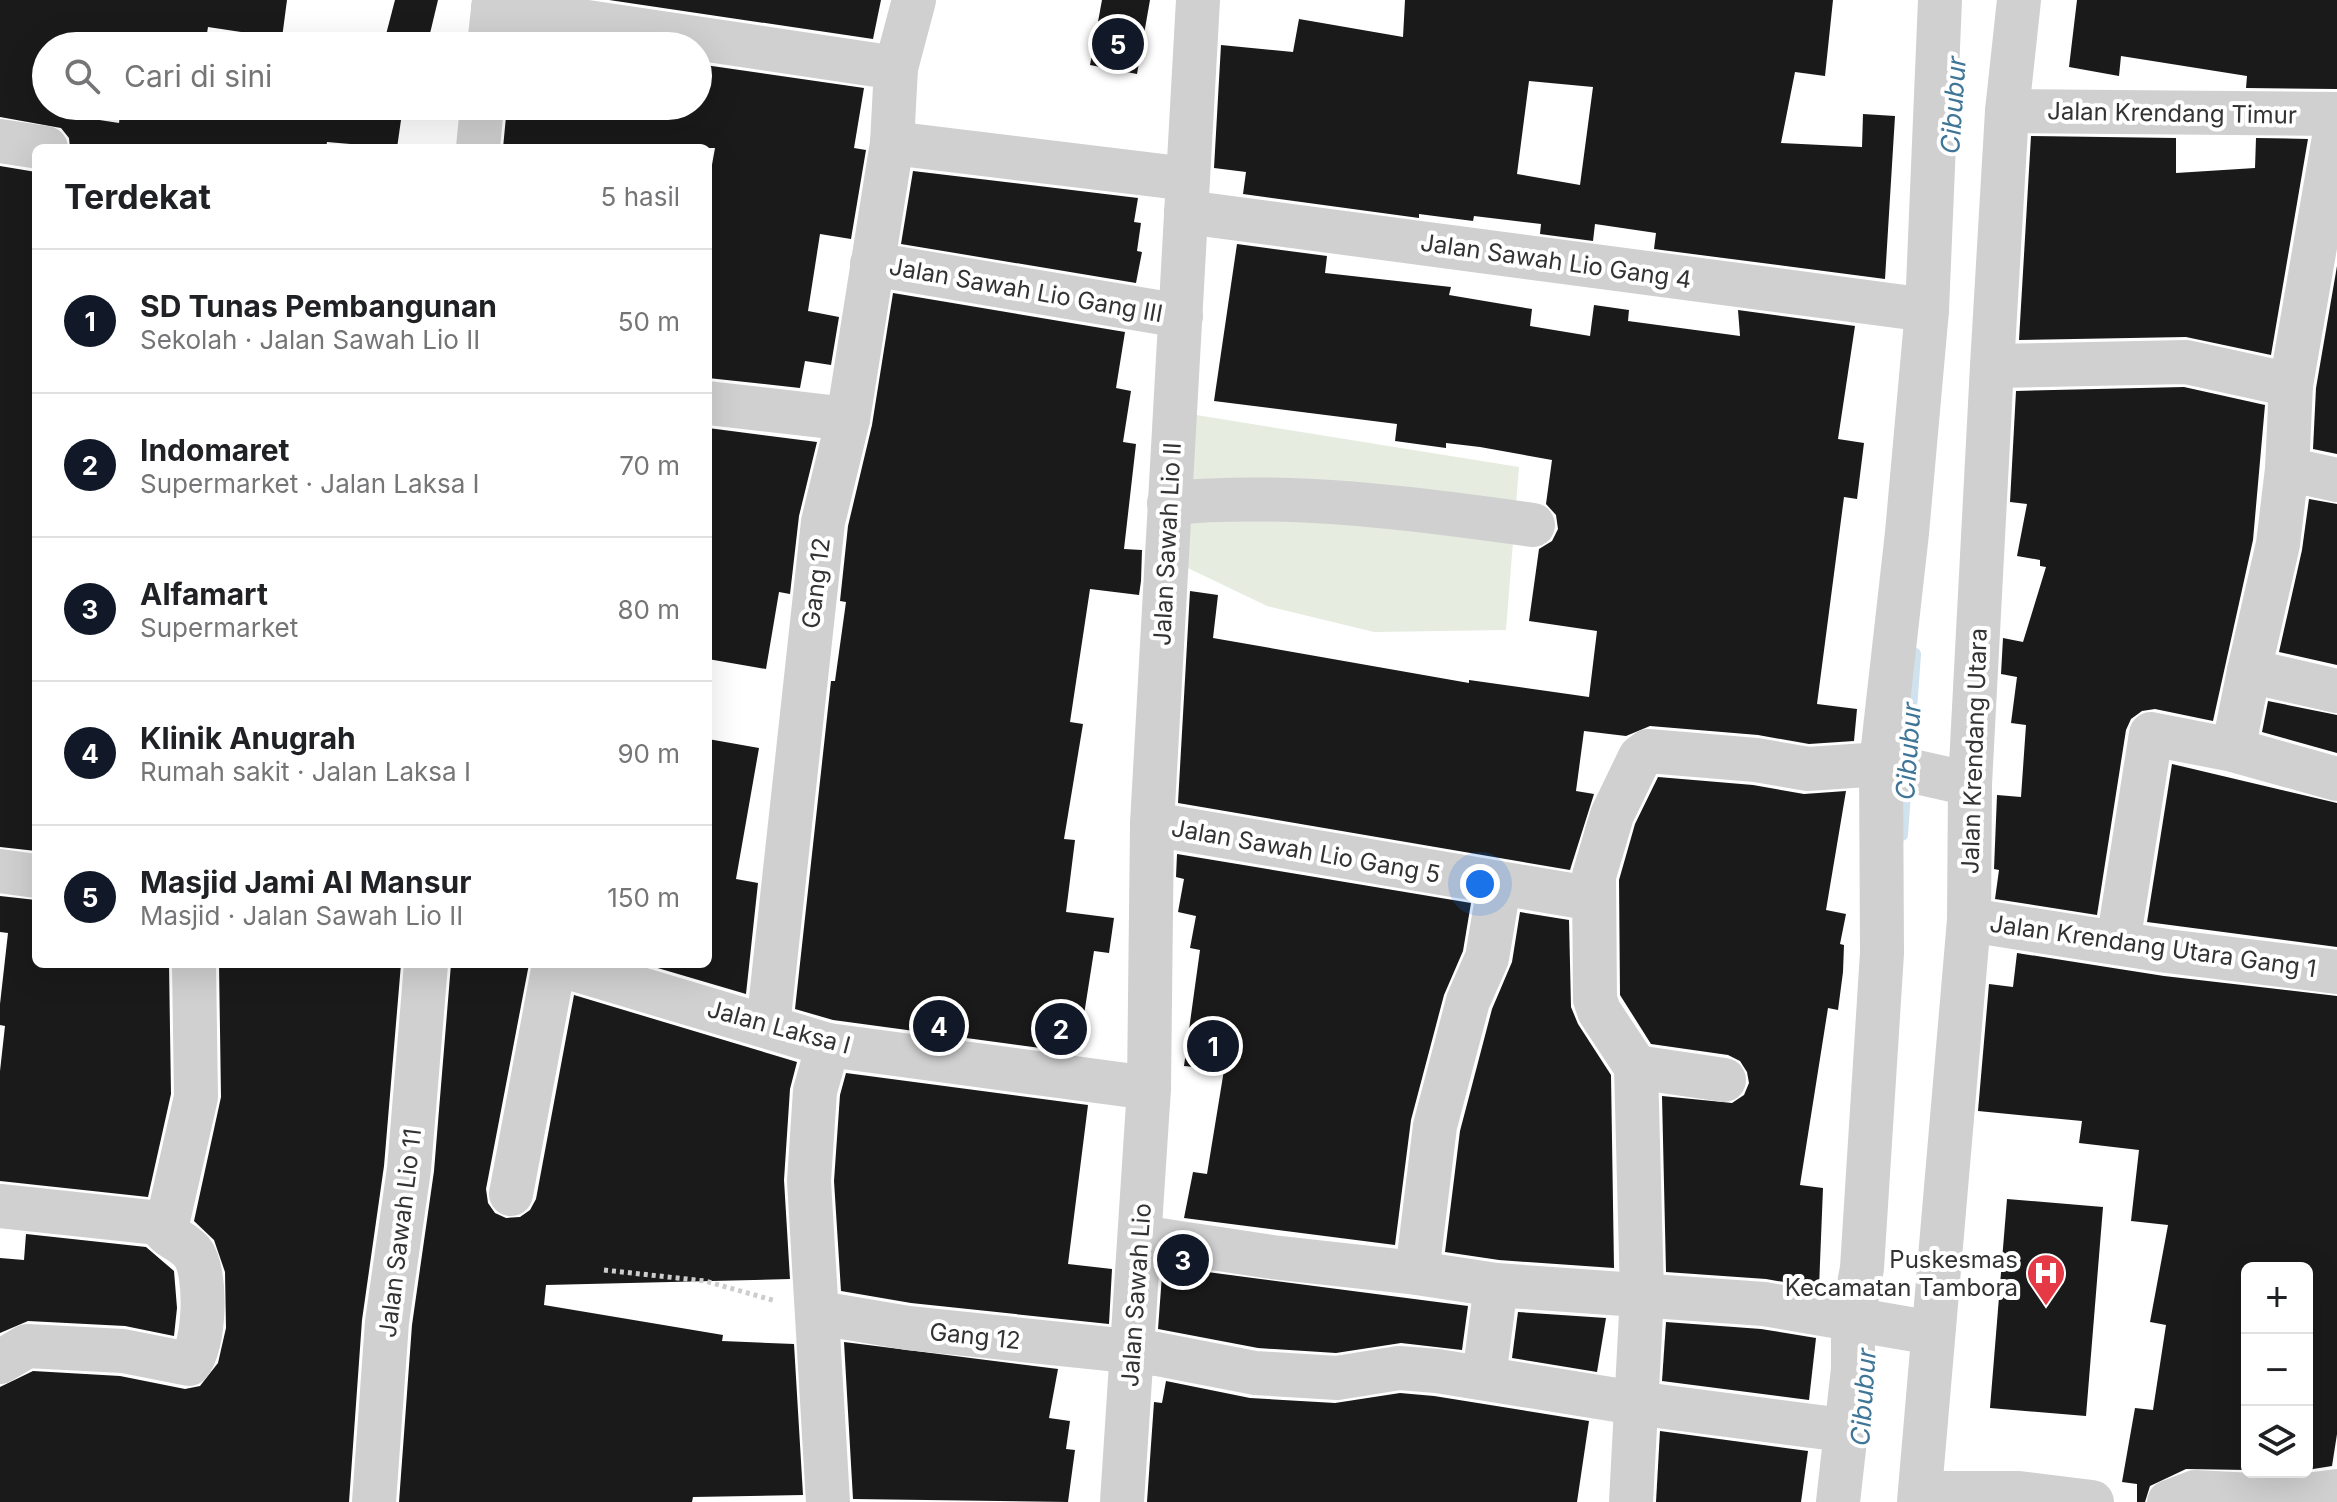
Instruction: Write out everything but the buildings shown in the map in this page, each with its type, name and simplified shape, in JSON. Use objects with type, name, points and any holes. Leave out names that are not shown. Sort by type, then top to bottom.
[{"type":"street","points":[[914,0],[896,68],[892,143],[1187,195]]},
{"type":"street","name":"Jalan Sawah Lio II","points":[[1149,1088],[1152,824],[1198,0]]},
{"type":"street","points":[[1838,1502],[1862,1268],[1882,953],[1890,766],[1927,310],[1940,0]]},
{"type":"street","name":"Jalan Krendang Utara","points":[[1920,1498],[1924,1332],[1969,920],[1962,782],[2007,111],[2019,0]]},
{"type":"street","points":[[492,18],[605,32]]},
{"type":"street","points":[[712,45],[896,68]]},
{"type":"street","name":"Jalan Krendang Timur","points":[[2007,111],[2337,114]]},
{"type":"street","points":[[478,144],[481,120]]},
{"type":"street","points":[[2233,750],[2278,544],[2287,469],[2291,385],[2323,282],[2337,120]]},
{"type":"street","points":[[0,141],[32,146]]},
{"type":"street","name":"Gang 12","points":[[768,1026],[823,522],[848,419],[892,143]]},
{"type":"street","name":"Jalan Sawah Lio Gang 4","points":[[1187,195],[1927,310]]},
{"type":"street","name":"Jalan Sawah Lio Gang III","points":[[872,264],[1181,316]]},
{"type":"street","points":[[1992,366],[2186,362],[2291,385]]},
{"type":"street","points":[[712,403],[848,419]]},
{"type":"street","points":[[2287,469],[2337,480]]},
{"type":"street","points":[[1169,503],[1207,499],[1379,504],[1533,525]]},
{"type":"street","points":[[2249,671],[2337,691]]},
{"type":"street","points":[[2118,943],[2151,734],[2233,750],[2337,779]]},
{"type":"street","points":[[1631,1502],[1642,1295],[1636,1067],[1599,1011],[1595,999],[1594,876],[1612,815],[1643,752],[1756,760],[1808,769],[1890,766],[1962,782]]},
{"type":"street","name":"Jalan Sawah Lio Gang 5","points":[[1152,824],[1499,886],[1594,899]]},
{"type":"street","points":[[0,871],[32,875]]},
{"type":"street","points":[[1417,1273],[1435,1126],[1468,1001],[1487,958],[1499,886]]},
{"type":"street","name":"Jalan Krendang Utara Gang 1","points":[[1969,920],[2337,972]]},
{"type":"street","points":[[159,1223],[172,1210],[196,1097],[194,968]]},
{"type":"street","name":"Jalan Sawah Lio 11","points":[[374,1502],[387,1322],[409,1169],[426,968]]},
{"type":"street","points":[[511,1194],[555,968]]},
{"type":"street","name":"Jalan Laksa I","points":[[570,968],[828,1045],[1149,1088]]},
{"type":"street","points":[[828,1045],[815,1091],[809,1181],[828,1502]]},
{"type":"street","points":[[1636,1067],[1724,1080]]},
{"type":"street","name":"Jalan Sawah Lio","points":[[1122,1502],[1149,1088]]},
{"type":"street","points":[[0,1206],[159,1223],[169,1236],[192,1251],[202,1274],[202,1315],[195,1353],[189,1364],[123,1351],[27,1346],[0,1362]]},
{"type":"street","points":[[1140,1237],[1496,1285],[1764,1304],[1858,1318],[1924,1332]]},
{"type":"street","points":[[1484,1377],[1496,1285]]},
{"type":"street","name":"Gang 12","points":[[819,1313],[908,1328],[1132,1353],[1281,1375],[1337,1378],[1399,1368],[1484,1377],[1635,1403],[1843,1430]]},
{"type":"street","points":[[2169,1502],[2195,1492],[2290,1497],[2334,1495]]},
{"type":"street","points":[[1920,1498],[2019,1493],[2092,1502]]},
{"type":"path","points":[[604,1270],[705,1281],[819,1313]]},
{"type":"shaded area","points":[[1190,414],[1519,467],[1506,630],[1374,632],[1267,606],[1165,557]]},
{"type":"waterway","name":"Cibubur","points":[[1902,835],[1915,654]]},
{"type":"place","name":"Masjid Jami Al Mansur","points":[[1118,44]]},
{"type":"place","name":"Klinik Anugrah","points":[[939,1026]]},
{"type":"place","name":"Indomaret","points":[[1061,1029]]},
{"type":"place","name":"SD Tunas Pembangunan","points":[[1213,1046]]},
{"type":"place","name":"Alfamart","points":[[1183,1260]]},
{"type":"place","name":"Puskesmas Kecamatan Tambora","points":[[2046,1307]]}]
